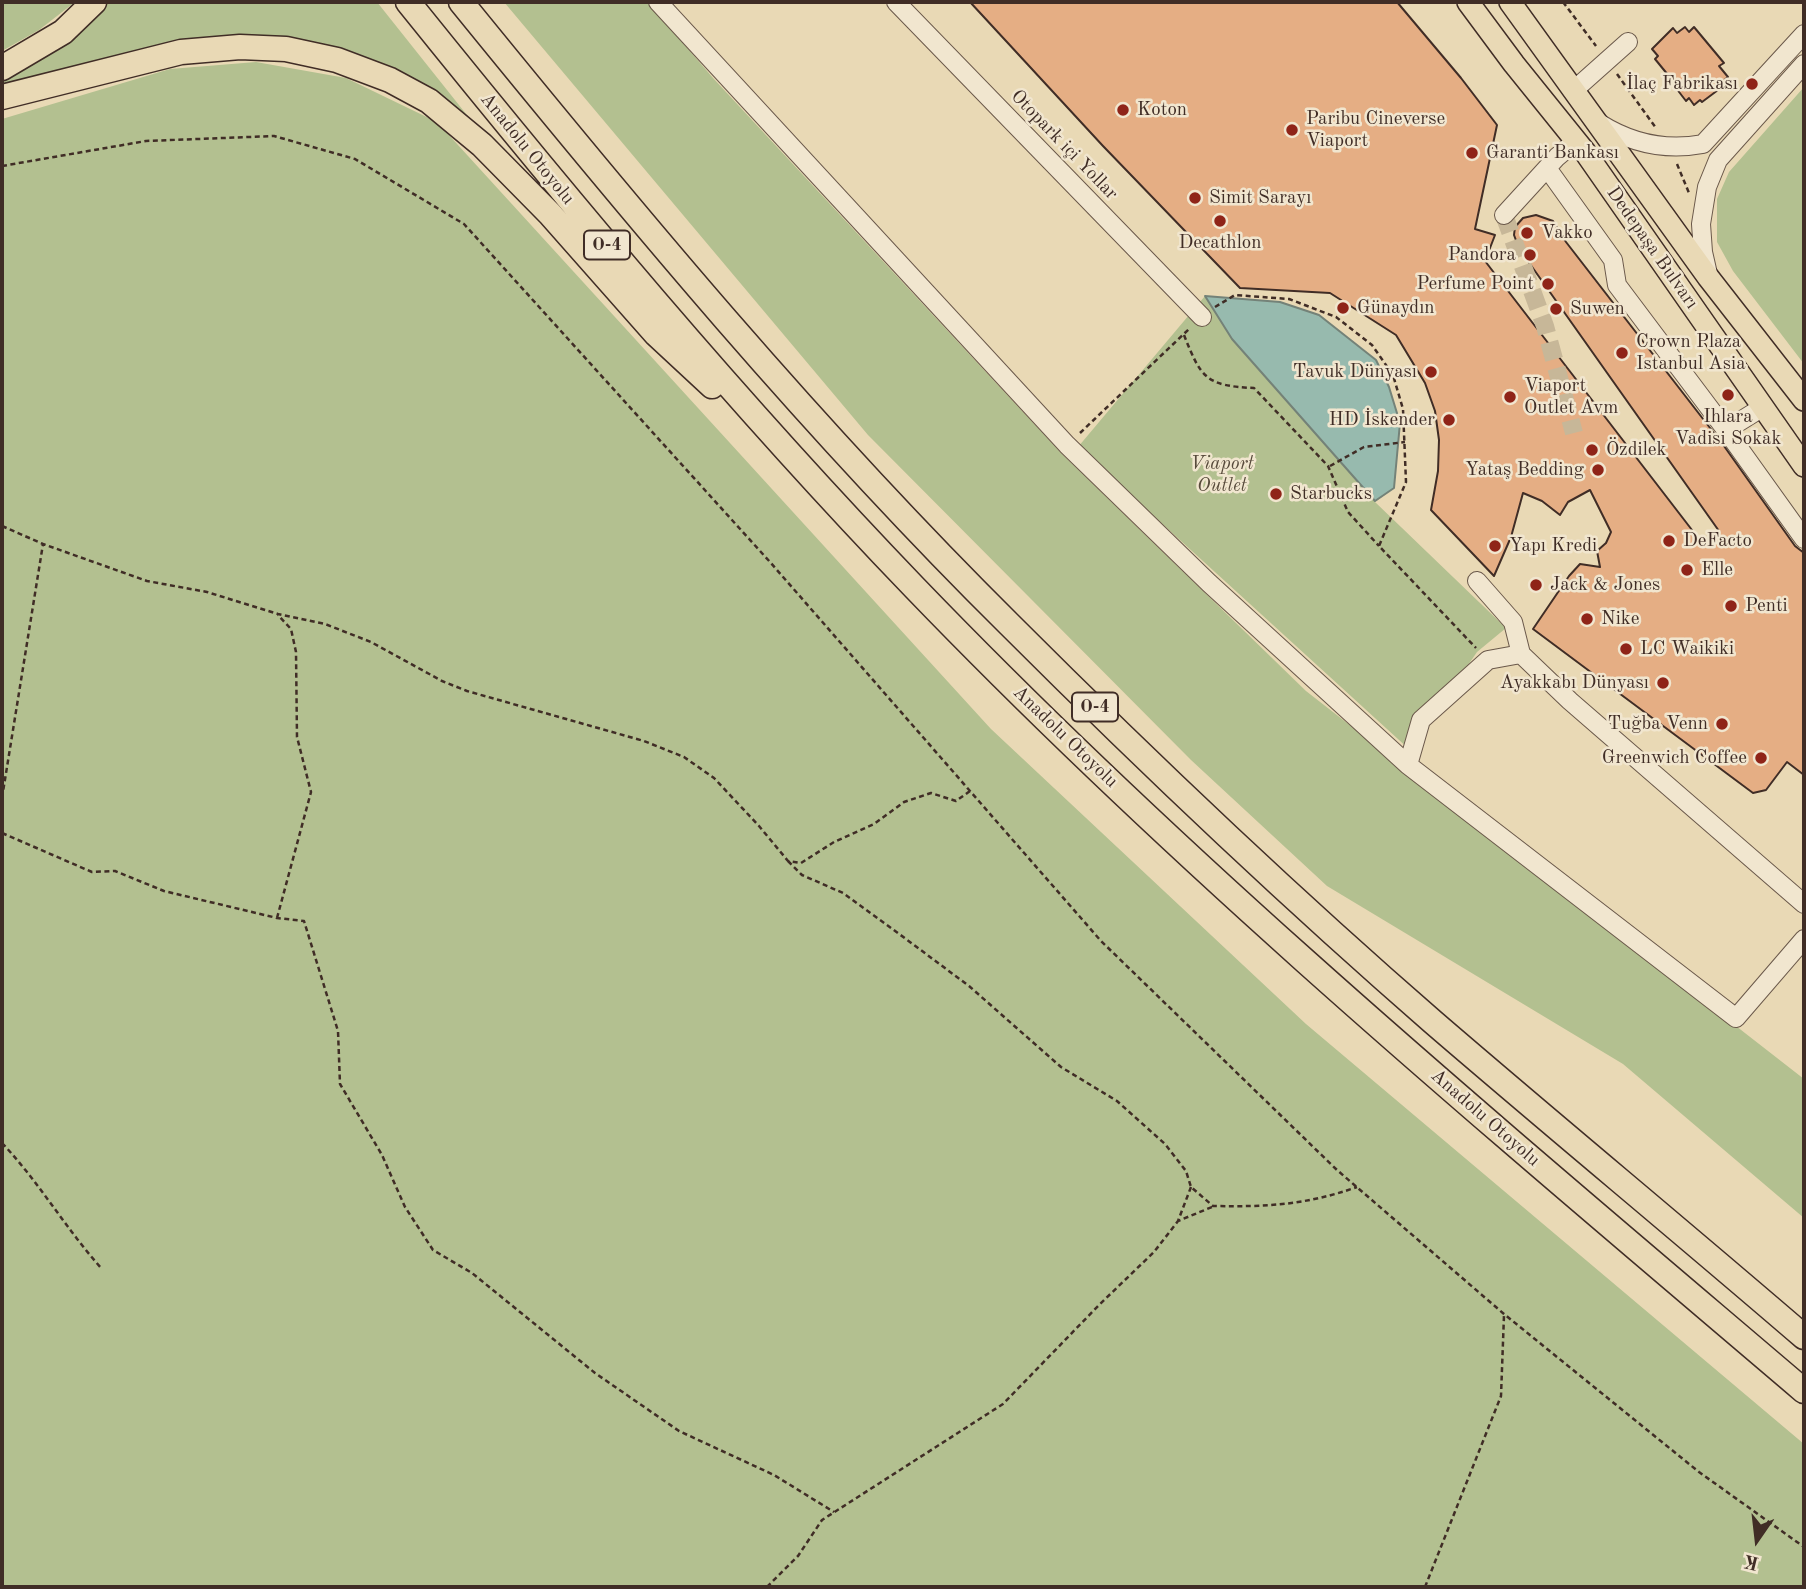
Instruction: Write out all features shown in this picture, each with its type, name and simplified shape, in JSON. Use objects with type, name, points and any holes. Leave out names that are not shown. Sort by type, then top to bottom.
[{"type":"highway","points":[[2,68],[63,32],[94,2]]},
{"type":"highway","name":"Anadolu Otoyolu","points":[[408,2],[567,200],[815,482],[994,668],[1136,806],[1365,1016],[1804,1391]]},
{"type":"highway","name":"Anadolu Otoyolu","points":[[461,2],[740,338],[1007,623],[1216,825],[1430,1019],[1804,1337]]},
{"type":"highway","points":[[2,97],[181,52],[240,47],[286,49],[337,60],[390,80],[429,101],[482,145],[550,214],[656,334],[815,482]]},
{"type":"main road","name":"Dedepaşa Bulvarı","points":[[1468,2],[1576,141],[1804,466]]},
{"type":"main road","name":"Dedepaşa Bulvarı","points":[[1510,2],[1708,277],[1804,400]]},
{"type":"street","points":[[658,2],[1067,445],[1209,583],[1408,765],[1736,1018],[1804,939]]},
{"type":"street","name":"Otopark içi Yollar","points":[[896,2],[1202,317]]},
{"type":"street","points":[[1592,118],[1612,131],[1643,143],[1671,148],[1703,144],[1804,34]]},
{"type":"street","points":[[1573,91],[1628,42]]},
{"type":"street","points":[[1708,277],[1701,224],[1707,187],[1718,160],[1804,64]]},
{"type":"street","points":[[1504,215],[1576,141]]},
{"type":"street","points":[[1547,168],[1613,260],[1617,285],[1804,538]]},
{"type":"street","points":[[1726,430],[1763,407]]},
{"type":"street","points":[[1477,581],[1513,622],[1521,654],[1570,701],[1804,904]]},
{"type":"street","points":[[1408,765],[1421,720],[1488,660],[1521,654]]},
{"type":"path","points":[[1563,2],[1671,148],[1701,224]]},
{"type":"path","points":[[2,166],[146,141],[274,136],[355,159],[464,224],[770,562],[1101,942],[1357,1187],[1504,1314],[1699,1472],[1804,1547]]},
{"type":"path","points":[[1067,445],[1202,317],[1235,295],[1289,299],[1336,317],[1372,345],[1393,375],[1402,409],[1406,482],[1378,546]]},
{"type":"path","points":[[1184,335],[1198,370],[1215,382],[1230,387],[1254,388],[1328,466],[1348,512],[1488,660]]},
{"type":"path","points":[[1328,466],[1364,447],[1405,442]]},
{"type":"path","points":[[2,526],[43,544],[147,581],[207,592],[278,614],[325,624],[371,642],[442,681],[467,691],[644,741],[684,757],[713,778],[759,825],[802,875],[843,893],[969,986],[1061,1068],[1116,1101],[1165,1144],[1186,1171],[1191,1187],[1213,1206]]},
{"type":"path","points":[[2,798],[43,544]]},
{"type":"path","points":[[277,918],[311,792],[297,737],[296,652],[292,629],[278,614]]},
{"type":"path","points":[[788,861],[801,863],[834,842],[874,824],[904,802],[931,793],[956,801],[970,791]]},
{"type":"path","points":[[2,833],[92,872],[115,871],[164,891],[277,918],[304,921],[338,1031],[340,1084],[382,1155],[405,1207],[433,1250],[472,1273],[595,1373],[679,1431],[774,1475],[834,1512]]},
{"type":"path","points":[[2,1143],[27,1169],[79,1243],[102,1269]]},
{"type":"path","points":[[767,1587],[798,1556],[822,1520],[1003,1404],[1154,1252],[1178,1221],[1191,1187]]},
{"type":"path","points":[[1178,1221],[1213,1206],[1270,1207],[1324,1199],[1357,1187]]},
{"type":"path","points":[[1425,1587],[1501,1396],[1504,1314]]},
{"type":"green space","points":[[2,2],[75,2],[39,30],[2,51]]},
{"type":"green space","points":[[103,2],[377,2],[486,139],[454,111],[269,39],[2,86],[2,80]]},
{"type":"green space","points":[[504,2],[648,2],[713,78],[1062,454],[1306,691],[1804,1079],[1804,1218],[1623,1064],[1327,886],[1191,760],[868,435]]},
{"type":"green space","points":[[256,62],[346,78],[437,122],[991,729],[1306,1024],[1804,1444],[1804,1587],[2,1587],[2,119],[170,69]]},
{"type":"green space","points":[[1804,87],[1804,364],[1733,271],[1717,242],[1717,199],[1729,172]]},
{"type":"green space","name":"Viaport Outlet","points":[[1205,296],[1319,315],[1376,360],[1400,423],[1394,488],[1375,502],[1506,628],[1477,652],[1410,750],[1078,447]]},
{"type":"water","points":[[1205,296],[1280,302],[1319,315],[1376,360],[1389,387],[1400,423],[1394,488],[1375,501],[1232,339]]},
{"type":"building","name":"Viaport Outlet Avm","points":[[970,2],[1397,2],[1497,125],[1475,229],[1495,235],[1485,261],[1702,543],[1719,531],[1517,243],[1515,227],[1523,218],[1536,215],[1553,221],[1566,242],[1724,446],[1795,546],[1804,553],[1804,775],[1787,762],[1766,790],[1753,793],[1533,629],[1580,564],[1600,567],[1597,551],[1606,543],[1611,532],[1590,490],[1568,502],[1560,515],[1542,501],[1523,493],[1511,537],[1494,576],[1431,510],[1438,471],[1439,440],[1435,411],[1425,383],[1396,335],[1330,293],[1240,288],[1103,146]]},
{"type":"building","points":[[1685,27],[1689,32],[1694,27],[1724,63],[1719,66],[1728,77],[1723,81],[1726,84],[1694,105],[1689,98],[1686,101],[1676,88],[1655,59],[1658,56],[1652,49],[1673,28],[1677,33]]},
{"type":"tunnel","points":[[1504,215],[1545,326],[1574,433]]},
{"type":"place","name":"İlaç Fabrikası","points":[[1752,84]]},
{"type":"place","name":"Koton","points":[[1123,110]]},
{"type":"place","name":"Paribu Cineverse Viaport","points":[[1292,130]]},
{"type":"place","name":"Garanti Bankası","points":[[1472,153]]},
{"type":"place","name":"Simit Sarayı","points":[[1195,198]]},
{"type":"place","name":"Decathlon","points":[[1220,221]]},
{"type":"place","name":"Vakko","points":[[1527,233]]},
{"type":"place","name":"Pandora","points":[[1530,255]]},
{"type":"place","name":"Perfume Point","points":[[1548,284]]},
{"type":"place","name":"Günaydın","points":[[1343,308]]},
{"type":"place","name":"Suwen","points":[[1556,309]]},
{"type":"place","name":"Crown Plaza Istanbul Asia","points":[[1622,353]]},
{"type":"place","name":"Tavuk Dünyası","points":[[1431,372]]},
{"type":"place","name":"Ihlara Vadisi Sokak","points":[[1728,395]]},
{"type":"place","name":"Viaport Outlet Avm","points":[[1510,397]]},
{"type":"place","name":"HD İskender","points":[[1449,420]]},
{"type":"place","name":"Özdilek","points":[[1592,450]]},
{"type":"place","name":"Yataş Bedding","points":[[1598,470]]},
{"type":"place","name":"Starbucks","points":[[1276,494]]},
{"type":"place","name":"DeFacto","points":[[1669,541]]},
{"type":"place","name":"Yapı Kredi","points":[[1495,546]]},
{"type":"place","name":"Elle","points":[[1687,570]]},
{"type":"place","name":"Jack & Jones","points":[[1536,585]]},
{"type":"place","name":"Penti","points":[[1731,606]]},
{"type":"place","name":"Nike","points":[[1587,619]]},
{"type":"place","name":"LC Waikiki","points":[[1626,649]]},
{"type":"place","name":"Ayakkabı Dünyası","points":[[1663,683]]},
{"type":"place","name":"Tuğba Venn","points":[[1722,724]]},
{"type":"place","name":"Greenwich Coffee","points":[[1761,758]]}]
